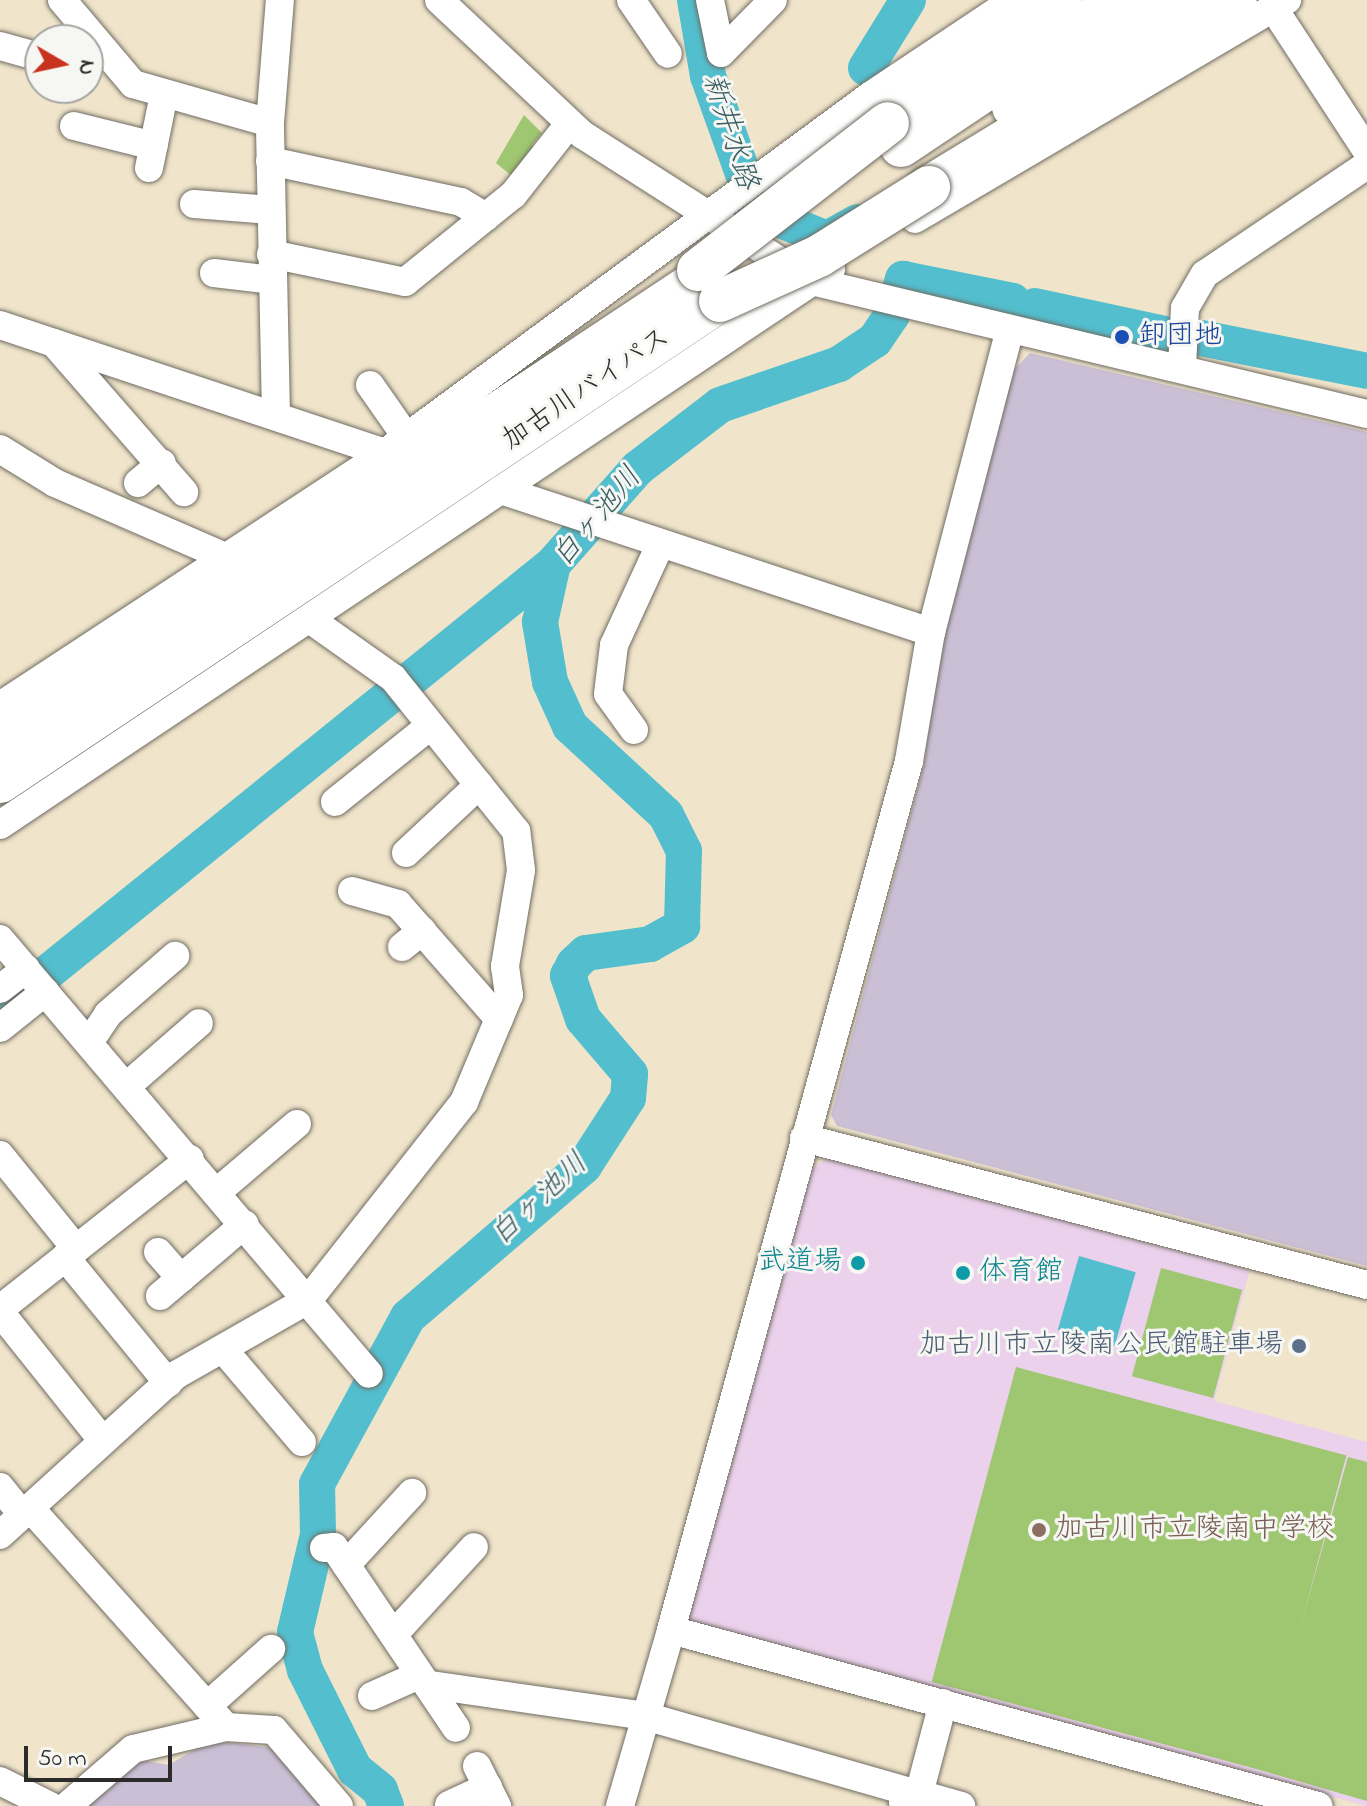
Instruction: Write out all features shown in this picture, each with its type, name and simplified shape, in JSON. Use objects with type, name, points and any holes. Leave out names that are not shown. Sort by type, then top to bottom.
[{"type":"highway","points":[[909,157],[1060,0]]},
{"type":"highway","name":"加古川バイパス","points":[[909,157],[1120,0]]},
{"type":"highway","name":"加古川バイパス","points":[[0,744],[617,333],[707,283],[909,157],[1176,0]]},
{"type":"highway","points":[[707,283],[909,157],[1266,3]]},
{"type":"highway","name":"加古川バイパス","points":[[0,782],[707,283]]},
{"type":"street","points":[[62,0],[116,73]]},
{"type":"street","points":[[276,415],[270,123],[280,0]]},
{"type":"street","points":[[439,0],[569,124],[708,219],[811,281],[873,300],[1365,409]]},
{"type":"street","points":[[710,0],[721,53],[773,0]]},
{"type":"street","points":[[0,706],[396,445],[708,219],[977,13],[1014,0]]},
{"type":"street","points":[[640,3],[668,54]]},
{"type":"street","points":[[0,825],[311,620],[811,281],[1266,3],[1367,151]]},
{"type":"street","points":[[0,46],[24,53]]},
{"type":"street","points":[[104,72],[116,73],[164,94],[270,123]]},
{"type":"street","points":[[74,126],[152,157],[164,94]]},
{"type":"street","points":[[214,273],[272,267],[405,282],[486,217],[569,124]]},
{"type":"street","points":[[270,161],[461,202],[486,217]]},
{"type":"street","points":[[1182,367],[1185,308],[1205,274],[1367,165]]},
{"type":"street","points":[[194,204],[271,210]]},
{"type":"street","points":[[0,325],[276,415],[396,445]]},
{"type":"street","points":[[629,1804],[645,1716],[909,761],[931,632],[1010,329]]},
{"type":"street","points":[[54,343],[162,463],[184,492]]},
{"type":"street","points":[[370,385],[396,445]]},
{"type":"street","points":[[0,449],[55,483],[216,553]]},
{"type":"street","points":[[138,483],[162,463]]},
{"type":"street","points":[[501,490],[931,632]]},
{"type":"street","points":[[634,730],[601,703],[614,645],[614,616],[661,543]]},
{"type":"street","points":[[0,1535],[168,1383],[309,1299],[464,1102],[509,995],[505,966],[521,870],[516,831],[401,688],[311,620]]},
{"type":"street","points":[[350,799],[430,726]]},
{"type":"street","points":[[406,853],[479,785]]},
{"type":"street","points":[[352,891],[398,904],[412,939],[499,1019]]},
{"type":"street","points":[[0,939],[128,1085],[369,1374]]},
{"type":"street","points":[[0,989],[26,969]]},
{"type":"street","points":[[90,1041],[108,1014],[167,971]]},
{"type":"street","points":[[0,1028],[45,992]]},
{"type":"street","points":[[128,1085],[199,1023]]},
{"type":"street","points":[[217,1192],[297,1124]]},
{"type":"street","points":[[804,1138],[1367,1285]]},
{"type":"street","points":[[0,1155],[168,1383]]},
{"type":"street","points":[[102,1440],[0,1310],[190,1159]]},
{"type":"street","points":[[158,1252],[170,1287],[245,1224]]},
{"type":"street","points":[[223,1349],[302,1442]]},
{"type":"street","points":[[0,1487],[27,1512],[216,1716],[274,1730],[339,1806]]},
{"type":"street","points":[[412,1493],[335,1557],[394,1634],[456,1728]]},
{"type":"street","points":[[394,1634],[468,1564]]},
{"type":"street","points":[[671,1630],[943,1703],[1232,1795],[1318,1806]]},
{"type":"street","points":[[67,1806],[133,1749],[216,1716],[271,1649]]},
{"type":"street","points":[[372,1696],[425,1680],[645,1716],[909,1797],[961,1806]]},
{"type":"street","points":[[909,1797],[943,1703]]},
{"type":"street","points":[[0,1781],[50,1806]]},
{"type":"street","points":[[449,1805],[487,1786]]},
{"type":"shaded area","points":[[1030,353],[1367,432],[1367,1266],[837,1126],[831,1115],[924,765],[945,618],[1012,372]]},
{"type":"shaded area","name":"加古川市立陵南中学校","points":[[829,1158],[1250,1270],[1214,1401],[1367,1442],[1367,1806],[693,1628],[687,1617],[810,1168]]},
{"type":"shaded area","points":[[210,1740],[275,1748],[327,1806],[80,1806],[129,1758],[169,1765]]},
{"type":"green space","points":[[524,115],[542,133],[532,145],[538,150],[512,176],[496,163]]},
{"type":"green space","points":[[1161,1268],[1242,1290],[1213,1398],[1132,1376]]},
{"type":"green space","points":[[1016,1367],[1346,1456],[1262,1770],[932,1682]]},
{"type":"green space","points":[[1348,1457],[1367,1462],[1367,1801],[1260,1770]]},
{"type":"water","points":[[1079,1256],[1136,1272],[1114,1346],[1058,1330]]},
{"type":"waterway","name":"新井水路","points":[[695,0],[708,76],[756,210],[827,239],[858,222]]},
{"type":"waterway","name":"白ヶ池川","points":[[866,68],[908,0]]},
{"type":"waterway","name":"白ヶ池川","points":[[386,1806],[380,1790],[355,1770],[305,1670],[295,1632],[318,1535],[317,1484],[408,1317],[584,1166],[628,1098],[630,1074],[583,1019],[568,976],[574,964],[586,953],[650,944],[682,926],[684,851],[666,815],[570,726],[550,682],[540,622],[553,564],[638,468],[720,405],[839,364],[875,340],[892,315],[903,279],[1013,301]]},
{"type":"waterway","name":"新井水路","points":[[1035,306],[1164,334]]},
{"type":"waterway","name":"新井水路","points":[[1201,338],[1367,371]]},
{"type":"waterway","points":[[11,1002],[553,564]]},
{"type":"place","name":"卸団地","points":[[1122,337]]},
{"type":"place","name":"武道場","points":[[858,1263]]},
{"type":"place","name":"体育館","points":[[963,1273]]},
{"type":"place","name":"加古川市立陵南公民館駐車場","points":[[1299,1346]]},
{"type":"place","name":"加古川市立陵南中学校","points":[[1039,1530]]}]
